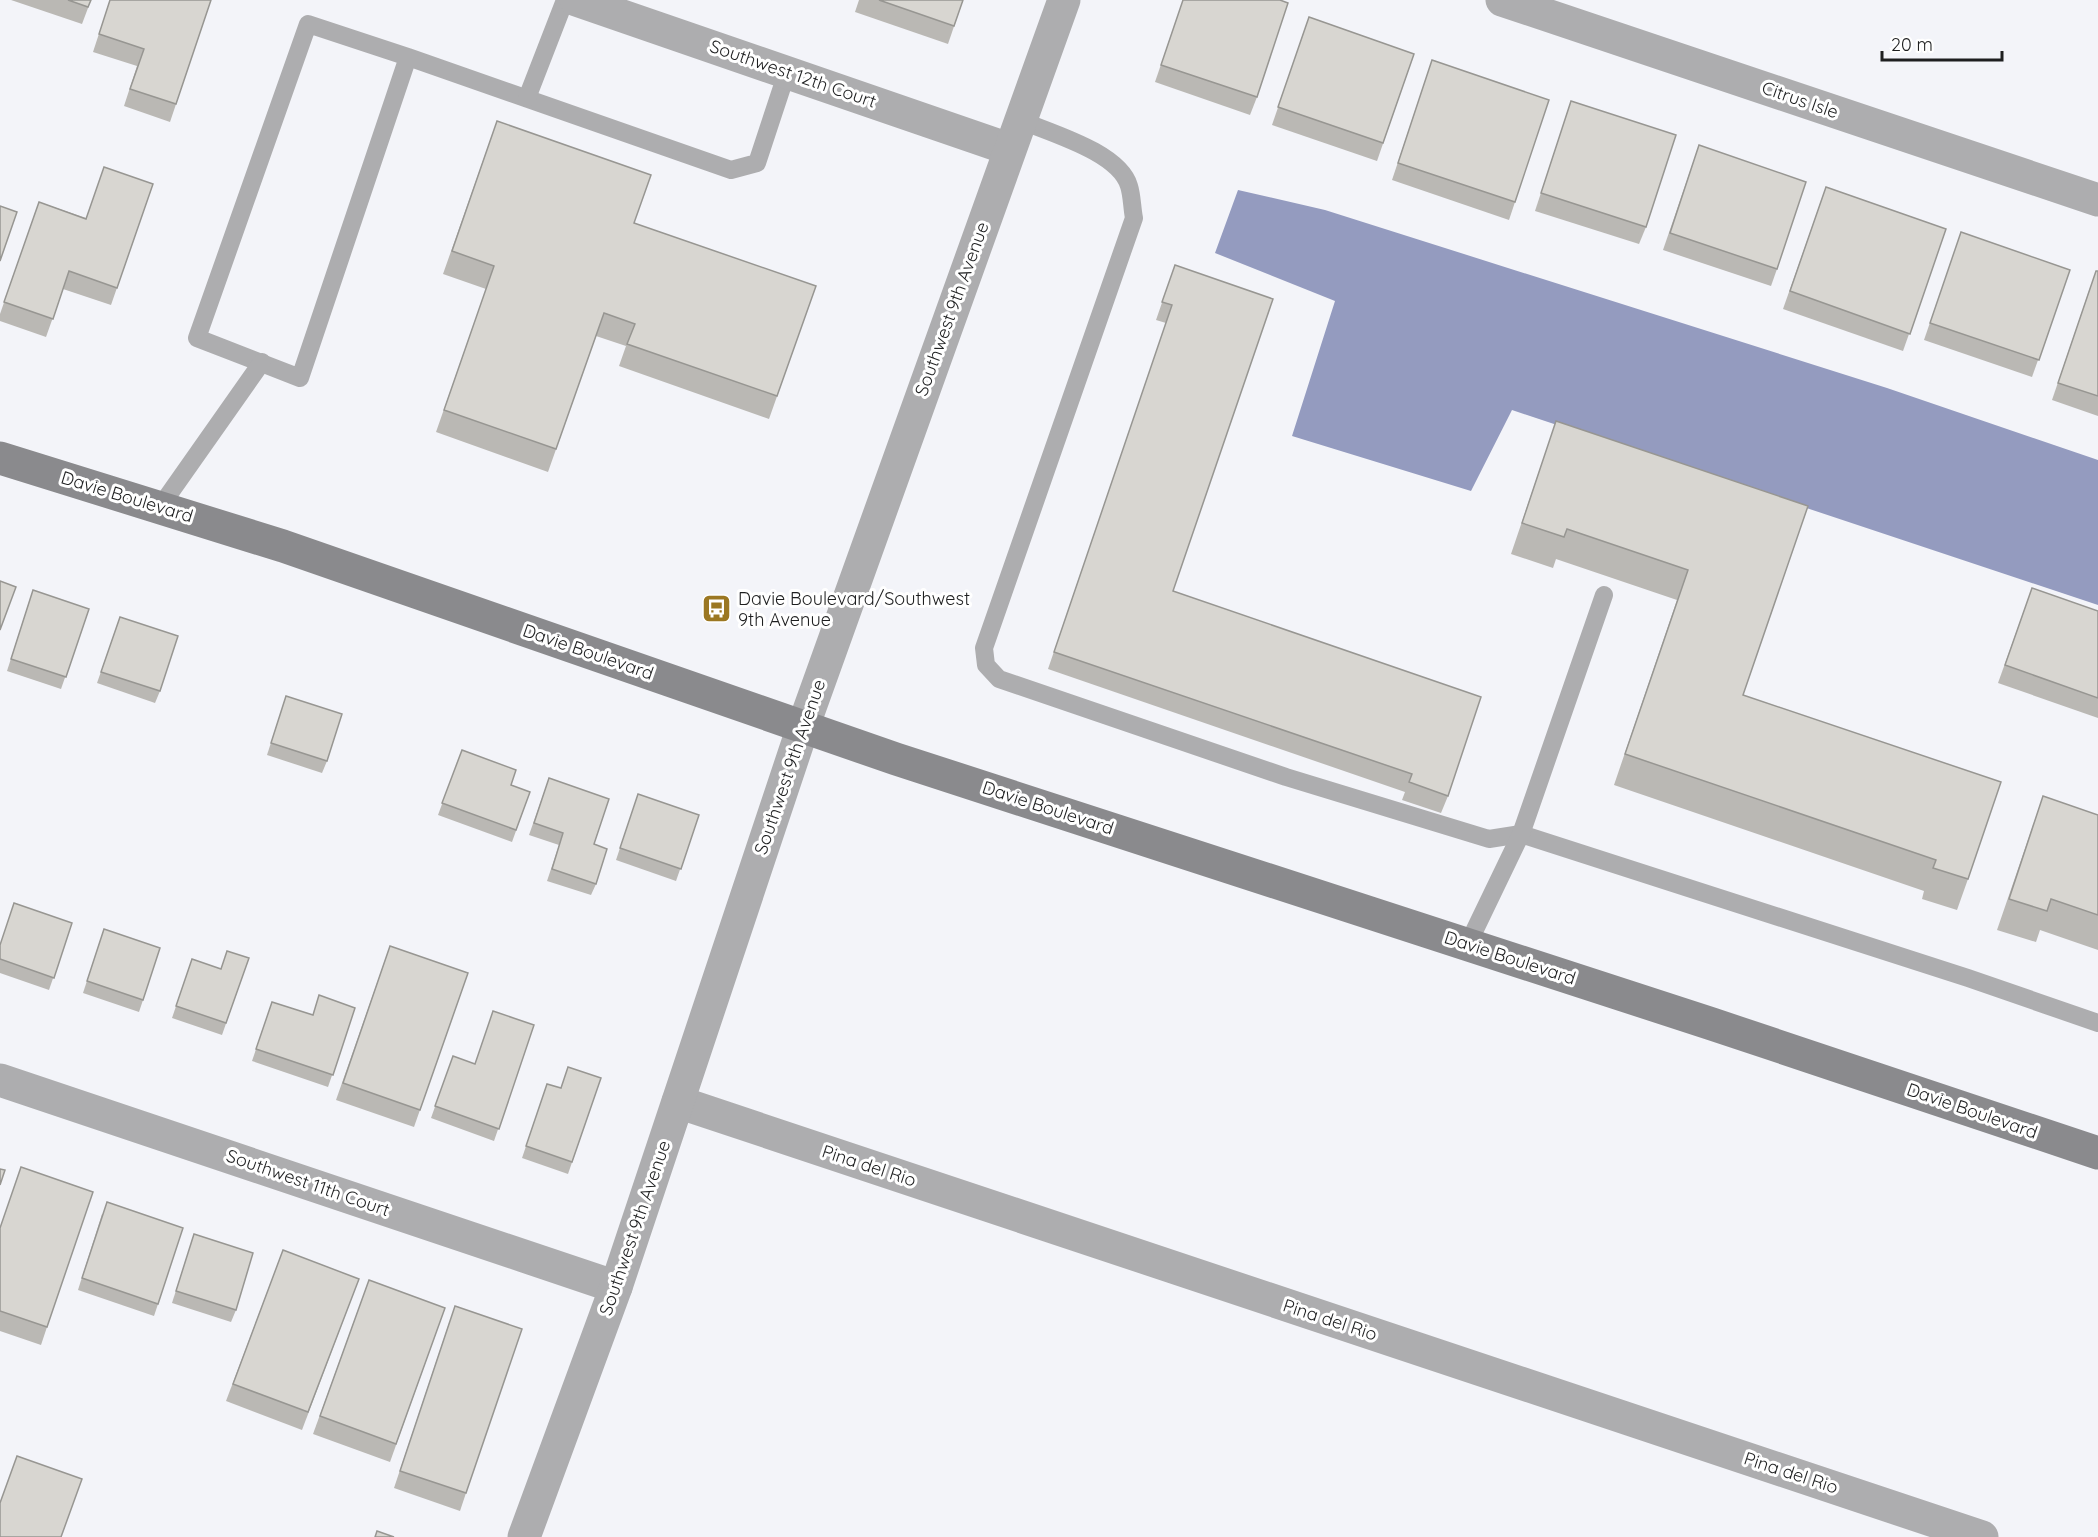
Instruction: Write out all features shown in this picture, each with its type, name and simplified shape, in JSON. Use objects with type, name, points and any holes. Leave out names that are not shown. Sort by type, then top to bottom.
[{"type":"main road","name":"Davie Boulevard","points":[[0,458],[283,546],[803,727],[2098,1153]]},
{"type":"street","name":"Southwest 12th Court","points":[[576,0],[787,72],[1015,135]]},
{"type":"street","name":"Southwest 9th Avenue","points":[[524,1537],[616,1287],[803,727],[1064,0]]},
{"type":"street","name":"Citrus Isle","points":[[1502,0],[2098,200]]},
{"type":"street","name":"Southwest 11th Court","points":[[0,1080],[616,1287]]},
{"type":"street","name":"Pina del Rio","points":[[678,1102],[1982,1537]]},
{"type":"lane","points":[[527,98],[566,0]]},
{"type":"lane","points":[[408,57],[300,378],[197,338],[308,24],[408,57],[527,98],[731,170],[757,163],[787,72]]},
{"type":"lane","points":[[1015,135],[1094,152],[1117,166],[1129,184],[1134,218],[984,648],[986,665],[999,679],[1286,777],[1490,839],[1521,834],[1968,978],[2098,1023]]},
{"type":"lane","points":[[160,507],[262,362]]},
{"type":"lane","points":[[1468,944],[1521,834],[1604,595]]},
{"type":"water","points":[[1238,190],[1325,210],[1887,388],[2098,460],[2098,605],[1512,410],[1471,491],[1292,436],[1335,301],[1215,253]]},
{"type":"building","points":[[68,0],[91,0],[88,7]]},
{"type":"building","points":[[110,0],[211,0],[176,104],[130,89],[144,49],[99,34]]},
{"type":"building","points":[[879,0],[963,0],[954,26]]},
{"type":"building","points":[[1183,0],[1280,0],[1288,3],[1257,97],[1161,65]]},
{"type":"building","points":[[1309,17],[1414,54],[1383,143],[1278,107]]},
{"type":"building","points":[[1432,60],[1549,100],[1515,202],[1398,163]]},
{"type":"building","points":[[1571,101],[1676,135],[1646,227],[1541,193]]},
{"type":"building","points":[[497,121],[651,175],[634,223],[816,286],[777,396],[627,344],[635,324],[604,313],[556,449],[444,410],[494,266],[452,251]]},
{"type":"building","points":[[1699,145],[1806,182],[1777,269],[1670,233]]},
{"type":"building","points":[[104,167],[153,184],[117,288],[69,271],[53,319],[4,302],[39,202],[86,219]]},
{"type":"building","points":[[1826,187],[1946,229],[1910,334],[1790,291]]},
{"type":"building","points":[[0,206],[17,212],[0,261]]},
{"type":"building","points":[[1961,232],[2070,270],[2039,360],[1930,323]]},
{"type":"building","points":[[1175,265],[1273,299],[1173,591],[1481,697],[1448,796],[1409,782],[1412,774],[1054,652],[1172,305],[1162,302]]},
{"type":"building","points":[[2096,271],[2098,271],[2098,396],[2058,383]]},
{"type":"building","points":[[1556,421],[1808,506],[1743,695],[2001,782],[1968,879],[1933,868],[1936,860],[1625,754],[1688,570],[1567,529],[1564,537],[1522,523]]},
{"type":"building","points":[[0,581],[16,587],[0,630]]},
{"type":"building","points":[[2032,588],[2098,611],[2098,698],[2005,665]]},
{"type":"building","points":[[33,590],[89,609],[66,677],[11,659]]},
{"type":"building","points":[[120,617],[178,636],[160,691],[101,672]]},
{"type":"building","points":[[286,696],[342,714],[327,761],[271,743]]},
{"type":"building","points":[[462,750],[516,770],[511,785],[530,792],[516,830],[442,803]]},
{"type":"building","points":[[549,778],[609,799],[594,844],[607,849],[596,884],[552,869],[563,833],[534,823]]},
{"type":"building","points":[[638,794],[699,815],[681,869],[620,848]]},
{"type":"building","points":[[2043,796],[2098,815],[2098,915],[2051,899],[2047,911],[2009,899]]},
{"type":"building","points":[[14,903],[72,923],[54,978],[0,959],[0,945]]},
{"type":"building","points":[[104,929],[160,948],[143,1000],[87,981]]},
{"type":"building","points":[[390,946],[468,973],[420,1110],[343,1083]]},
{"type":"building","points":[[227,951],[249,958],[226,1023],[176,1006],[192,959],[221,969]]},
{"type":"building","points":[[319,995],[355,1008],[333,1075],[256,1049],[272,1002],[313,1015]]},
{"type":"building","points":[[493,1011],[534,1025],[499,1129],[435,1106],[453,1056],[475,1064]]},
{"type":"building","points":[[568,1067],[601,1078],[572,1162],[526,1146],[547,1084],[561,1088]]},
{"type":"building","points":[[21,1167],[93,1192],[47,1327],[0,1311],[0,1228]]},
{"type":"building","points":[[0,1169],[5,1170],[0,1185]]},
{"type":"building","points":[[107,1202],[183,1228],[158,1304],[82,1278]]},
{"type":"building","points":[[194,1234],[253,1253],[236,1310],[176,1291]]},
{"type":"building","points":[[283,1250],[359,1279],[308,1412],[233,1384]]},
{"type":"building","points":[[369,1280],[445,1308],[396,1444],[320,1416]]},
{"type":"building","points":[[455,1306],[522,1329],[466,1493],[400,1471]]},
{"type":"building","points":[[17,1456],[82,1479],[61,1537],[0,1537],[0,1503]]},
{"type":"building","points":[[377,1531],[394,1537],[375,1537]]},
{"type":"place","name":"Davie Boulevard/Southwest 9th Avenue","points":[[717,609]]}]
